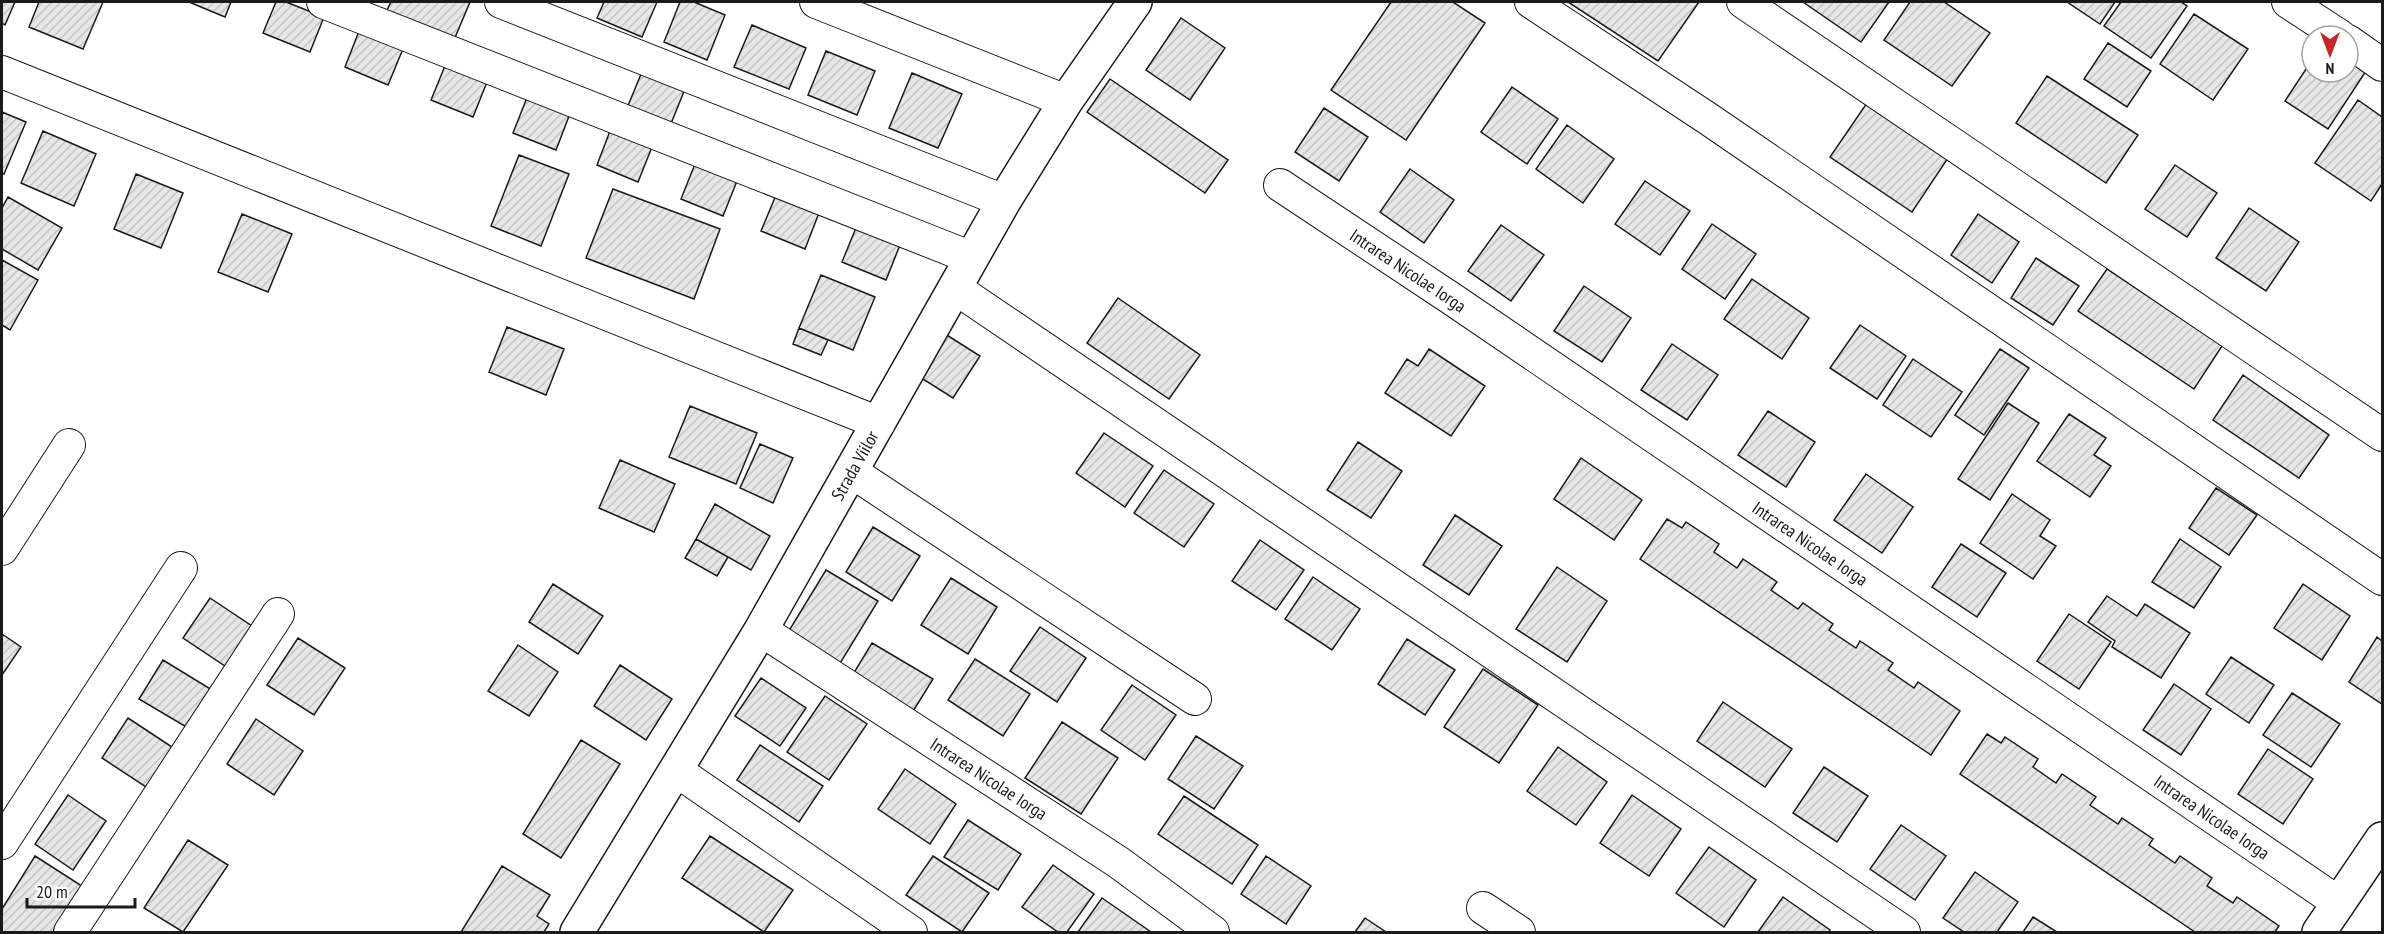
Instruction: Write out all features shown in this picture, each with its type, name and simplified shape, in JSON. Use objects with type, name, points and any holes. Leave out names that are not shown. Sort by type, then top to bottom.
[{"type":"street","points":[[323,2],[972,258]]},
{"type":"street","points":[[501,2],[1004,201]]},
{"type":"street","points":[[816,2],[1066,101]]},
{"type":"street","name":"Strada Viilor","points":[[577,933],[761,630],[1004,201],[1066,101],[1135,2]]},
{"type":"street","points":[[1531,2],[1707,118],[2382,579]]},
{"type":"street","points":[[1743,2],[2382,435]]},
{"type":"street","points":[[2289,2],[2322,24]]},
{"type":"street","points":[[2360,49],[2382,64]]},
{"type":"street","points":[[2,72],[879,423]]},
{"type":"street","name":"Intrarea Nicolae Iorga","points":[[1280,185],[1452,299],[2339,903]]},
{"type":"street","points":[[955,288],[1904,933]]},
{"type":"street","points":[[2,549],[69,445]]},
{"type":"street","points":[[852,472],[1195,699]]},
{"type":"street","points":[[2,843],[181,568]]},
{"type":"street","points":[[70,933],[278,614]]},
{"type":"street","name":"Intrarea Nicolae Iorga","points":[[761,630],[1118,862],[1213,933]]},
{"type":"street","points":[[677,771],[911,933]]},
{"type":"street","points":[[2319,933],[2382,839]]},
{"type":"street","points":[[1483,908],[1520,933]]},
{"type":"building","points":[[2,2],[15,2],[5,25],[2,23]]},
{"type":"building","points":[[39,2],[103,2],[83,49],[29,27]]},
{"type":"building","points":[[189,2],[231,2],[225,17]]},
{"type":"building","points":[[276,2],[286,2],[324,17],[310,52],[263,33]]},
{"type":"building","points":[[391,2],[470,2],[454,40],[386,12]]},
{"type":"building","points":[[604,2],[657,2],[642,37],[597,18]]},
{"type":"building","points":[[680,2],[694,2],[725,15],[707,60],[664,42]]},
{"type":"building","points":[[1391,2],[1453,2],[1485,23],[1406,140],[1331,90]]},
{"type":"building","points":[[1568,2],[1699,2],[1658,61]]},
{"type":"building","points":[[1803,2],[1889,2],[1861,42]]},
{"type":"building","points":[[1910,2],[1944,2],[1990,33],[1952,86],[1884,40]]},
{"type":"building","points":[[2067,2],[2115,2],[2100,24]]},
{"type":"building","points":[[2121,2],[2181,2],[2187,6],[2151,58],[2104,26]]},
{"type":"building","points":[[2194,14],[2248,49],[2213,100],[2160,64]]},
{"type":"building","points":[[1181,18],[1225,48],[1190,100],[1146,70]]},
{"type":"building","points":[[752,25],[806,48],[789,89],[734,67]]},
{"type":"building","points":[[361,26],[405,44],[388,85],[345,67]]},
{"type":"building","points":[[2108,43],[2151,71],[2127,107],[2084,79]]},
{"type":"building","points":[[826,51],[875,71],[857,115],[808,95]]},
{"type":"building","points":[[447,61],[489,77],[473,117],[431,100]]},
{"type":"building","points":[[644,67],[687,84],[670,126],[627,108]]},
{"type":"building","points":[[2360,67],[2366,71],[2360,80]]},
{"type":"building","points":[[912,73],[962,94],[938,148],[889,128]]},
{"type":"building","points":[[2047,76],[2138,135],[2106,183],[2016,123]]},
{"type":"building","points":[[2300,78],[2300,84],[2357,84],[2328,129],[2285,101]]},
{"type":"building","points":[[1110,79],[1228,160],[1205,193],[1087,112]]},
{"type":"building","points":[[1512,87],[1558,119],[1527,164],[1481,132]]},
{"type":"building","points":[[528,95],[571,111],[556,150],[513,133]]},
{"type":"building","points":[[1869,100],[1950,155],[1912,212],[1830,157]]},
{"type":"building","points":[[2358,100],[2382,117],[2382,184],[2371,201],[2315,163]]},
{"type":"building","points":[[1324,108],[1368,137],[1339,181],[1295,152]]},
{"type":"building","points":[[2,112],[26,122],[4,174],[2,173]]},
{"type":"building","points":[[1567,125],[1614,159],[1583,203],[1536,169]]},
{"type":"building","points":[[43,131],[96,154],[74,206],[21,183]]},
{"type":"building","points":[[610,131],[652,147],[638,182],[597,165]]},
{"type":"building","points":[[519,155],[569,174],[541,246],[491,226]]},
{"type":"building","points":[[695,164],[737,181],[723,216],[681,199]]},
{"type":"building","points":[[2175,165],[2217,193],[2187,237],[2145,209]]},
{"type":"building","points":[[1410,169],[1454,200],[1424,243],[1380,212]]},
{"type":"building","points":[[136,174],[183,193],[161,248],[114,229]]},
{"type":"building","points":[[1645,181],[1690,211],[1660,255],[1615,224]]},
{"type":"building","points":[[613,189],[720,229],[694,299],[586,258]]},
{"type":"building","points":[[776,195],[819,213],[805,249],[761,231]]},
{"type":"building","points":[[8,197],[62,228],[38,270],[2,249],[2,208]]},
{"type":"building","points":[[2249,208],[2299,242],[2266,291],[2216,258]]},
{"type":"building","points":[[242,214],[292,234],[268,292],[218,272]]},
{"type":"building","points":[[1978,214],[2019,242],[1992,283],[1951,255]]},
{"type":"building","points":[[858,223],[902,240],[886,280],[842,262]]},
{"type":"building","points":[[1712,224],[1756,254],[1725,299],[1682,269]]},
{"type":"building","points":[[1501,225],[1544,255],[1511,301],[1468,271]]},
{"type":"building","points":[[2036,258],[2079,286],[2053,325],[2011,298]]},
{"type":"building","points":[[2,260],[38,280],[10,330],[2,325]]},
{"type":"building","points":[[2107,269],[2222,346],[2194,389],[2078,311]]},
{"type":"building","points":[[821,275],[875,297],[853,350],[799,328]]},
{"type":"building","points":[[1752,279],[1809,318],[1782,359],[1724,319]]},
{"type":"building","points":[[1584,286],[1631,318],[1602,362],[1554,331]]},
{"type":"building","points":[[1118,298],[1200,355],[1169,399],[1087,343]]},
{"type":"building","points":[[1860,325],[1906,356],[1877,399],[1830,368]]},
{"type":"building","points":[[507,327],[564,349],[546,395],[489,372]]},
{"type":"building","points":[[799,328],[828,340],[821,355],[793,344]]},
{"type":"building","points":[[942,332],[980,356],[953,398],[915,374]]},
{"type":"building","points":[[1672,344],[1718,375],[1687,420],[1641,390]]},
{"type":"building","points":[[1429,349],[1485,386],[1451,436],[1385,393],[1407,359],[1418,366]]},
{"type":"building","points":[[2000,349],[2029,368],[1984,435],[1955,415]]},
{"type":"building","points":[[1913,359],[1962,392],[1931,437],[1883,405]]},
{"type":"building","points":[[2243,375],[2329,435],[2299,478],[2213,420]]},
{"type":"building","points":[[2008,403],[2039,423],[1990,500],[1958,479]]},
{"type":"building","points":[[690,406],[757,433],[736,484],[669,457]]},
{"type":"building","points":[[1768,411],[1815,442],[1786,487],[1738,455]]},
{"type":"building","points":[[2069,414],[2106,438],[2094,455],[2111,466],[2090,497],[2037,461]]},
{"type":"building","points":[[1104,433],[1153,466],[1125,507],[1076,473]]},
{"type":"building","points":[[1358,442],[1402,471],[1371,518],[1327,490]]},
{"type":"building","points":[[760,444],[793,458],[773,503],[740,488]]},
{"type":"building","points":[[1581,458],[1642,500],[1614,540],[1554,499]]},
{"type":"building","points":[[620,460],[675,484],[654,532],[599,508]]},
{"type":"building","points":[[1164,470],[1214,504],[1184,547],[1134,513]]},
{"type":"building","points":[[1866,474],[1913,507],[1882,553],[1834,520]]},
{"type":"building","points":[[2216,488],[2257,515],[2229,555],[2189,528]]},
{"type":"building","points":[[2012,494],[2050,520],[2040,536],[2056,546],[2033,579],[1980,543]]},
{"type":"building","points":[[715,504],[770,536],[751,570],[696,539]]},
{"type":"building","points":[[1455,515],[1502,546],[1469,595],[1423,565]]},
{"type":"building","points":[[1667,519],[1682,528],[1686,522],[1719,544],[1714,552],[1737,568],[1743,559],[1777,582],[1771,590],[1798,609],[1803,603],[1833,624],[1829,630],[1856,648],[1860,641],[1893,663],[1888,670],[1914,688],[1918,682],[1960,711],[1931,755],[1640,559]]},
{"type":"building","points":[[873,527],[920,556],[892,601],[846,572]]},
{"type":"building","points":[[696,539],[728,557],[717,576],[685,558]]},
{"type":"building","points":[[2180,539],[2221,567],[2194,608],[2152,582]]},
{"type":"building","points":[[1260,540],[1304,570],[1276,610],[1232,581]]},
{"type":"building","points":[[1961,544],[2006,573],[1977,617],[1932,587]]},
{"type":"building","points":[[1557,567],[1607,601],[1567,662],[1516,629]]},
{"type":"building","points":[[826,570],[878,601],[839,665],[787,634]]},
{"type":"building","points":[[1313,577],[1360,609],[1332,650],[1285,619]]},
{"type":"building","points":[[951,578],[997,607],[968,654],[921,625]]},
{"type":"building","points":[[553,584],[603,616],[578,654],[529,622]]},
{"type":"building","points":[[2303,584],[2350,616],[2322,660],[2274,628]]},
{"type":"building","points":[[2107,596],[2137,616],[2145,604],[2190,633],[2161,678],[2112,647],[2115,641],[2088,622]]},
{"type":"building","points":[[210,598],[255,628],[228,668],[183,638]]},
{"type":"building","points":[[2069,614],[2111,642],[2079,689],[2037,661]]},
{"type":"building","points":[[1040,627],[1086,658],[1057,702],[1010,671]]},
{"type":"building","points":[[2,634],[21,647],[2,675]]},
{"type":"building","points":[[2377,637],[2382,641],[2382,704],[2349,682]]},
{"type":"building","points":[[298,638],[345,668],[314,715],[267,685]]},
{"type":"building","points":[[1407,639],[1455,670],[1425,715],[1378,684]]},
{"type":"building","points":[[872,643],[933,679],[912,713],[852,676]]},
{"type":"building","points":[[518,645],[558,672],[529,716],[488,691]]},
{"type":"building","points":[[2231,657],[2274,685],[2249,723],[2206,694]]},
{"type":"building","points":[[975,659],[1030,694],[1003,736],[948,700]]},
{"type":"building","points":[[163,660],[212,690],[188,728],[139,699]]},
{"type":"building","points":[[620,665],[672,699],[646,740],[594,706]]},
{"type":"building","points":[[1483,669],[1538,705],[1499,763],[1444,727]]},
{"type":"building","points":[[761,678],[806,708],[780,746],[735,716]]},
{"type":"building","points":[[2174,684],[2211,709],[2181,755],[2143,730]]},
{"type":"building","points":[[1132,685],[1176,715],[1145,760],[1101,730]]},
{"type":"building","points":[[2292,693],[2340,724],[2311,767],[2263,735]]},
{"type":"building","points":[[825,696],[867,724],[829,780],[787,752]]},
{"type":"building","points":[[1723,702],[1792,749],[1765,787],[1697,741]]},
{"type":"building","points":[[128,718],[175,749],[149,789],[102,758]]},
{"type":"building","points":[[256,719],[303,751],[274,795],[227,764]]},
{"type":"building","points":[[1062,722],[1118,758],[1081,814],[1025,778]]},
{"type":"building","points":[[1987,734],[2001,743],[2005,737],[2038,759],[2033,767],[2056,783],[2062,774],[2096,797],[2090,805],[2118,824],[2122,818],[2153,839],[2149,845],[2175,863],[2180,856],[2212,878],[2207,886],[2233,903],[2237,897],[2279,926],[2275,932],[2195,932],[1960,774]]},
{"type":"building","points":[[1196,736],[1243,766],[1214,809],[1168,779]]},
{"type":"building","points":[[581,740],[620,764],[561,858],[523,834]]},
{"type":"building","points":[[760,745],[823,786],[799,822],[737,780]]},
{"type":"building","points":[[1558,747],[1607,782],[1576,825],[1527,791]]},
{"type":"building","points":[[2268,749],[2313,779],[2283,824],[2238,794]]},
{"type":"building","points":[[1824,767],[1868,796],[1837,842],[1793,813]]},
{"type":"building","points":[[905,769],[956,804],[930,844],[878,809]]},
{"type":"building","points":[[68,795],[106,821],[73,870],[35,844]]},
{"type":"building","points":[[1632,795],[1681,829],[1649,876],[1600,843]]},
{"type":"building","points":[[1184,796],[1258,845],[1232,884],[1158,834]]},
{"type":"building","points":[[968,820],[1021,854],[998,890],[944,857]]},
{"type":"building","points":[[1901,825],[1946,856],[1915,900],[1870,869]]},
{"type":"building","points":[[710,836],[793,890],[764,932],[682,878]]},
{"type":"building","points":[[188,840],[228,865],[183,932],[144,908]]},
{"type":"building","points":[[1709,847],[1756,880],[1724,927],[1676,893]]},
{"type":"building","points":[[35,856],[85,888],[57,932],[2,932],[2,909]]},
{"type":"building","points":[[933,856],[989,893],[962,932],[906,895]]},
{"type":"building","points":[[1266,856],[1311,886],[1286,924],[1241,894]]},
{"type":"building","points":[[1053,865],[1094,894],[1067,932],[1058,932],[1022,907]]},
{"type":"building","points":[[502,866],[550,895],[537,916],[549,924],[544,932],[461,932]]},
{"type":"building","points":[[1975,872],[2018,902],[1997,932],[1964,932],[1943,918]]},
{"type":"building","points":[[1783,897],[1830,930],[1829,932],[1758,932]]},
{"type":"building","points":[[1102,898],[1151,932],[1078,932]]},
{"type":"building","points":[[2033,917],[2057,932],[2023,932]]},
{"type":"building","points":[[1365,918],[1386,932],[1355,932]]}]
